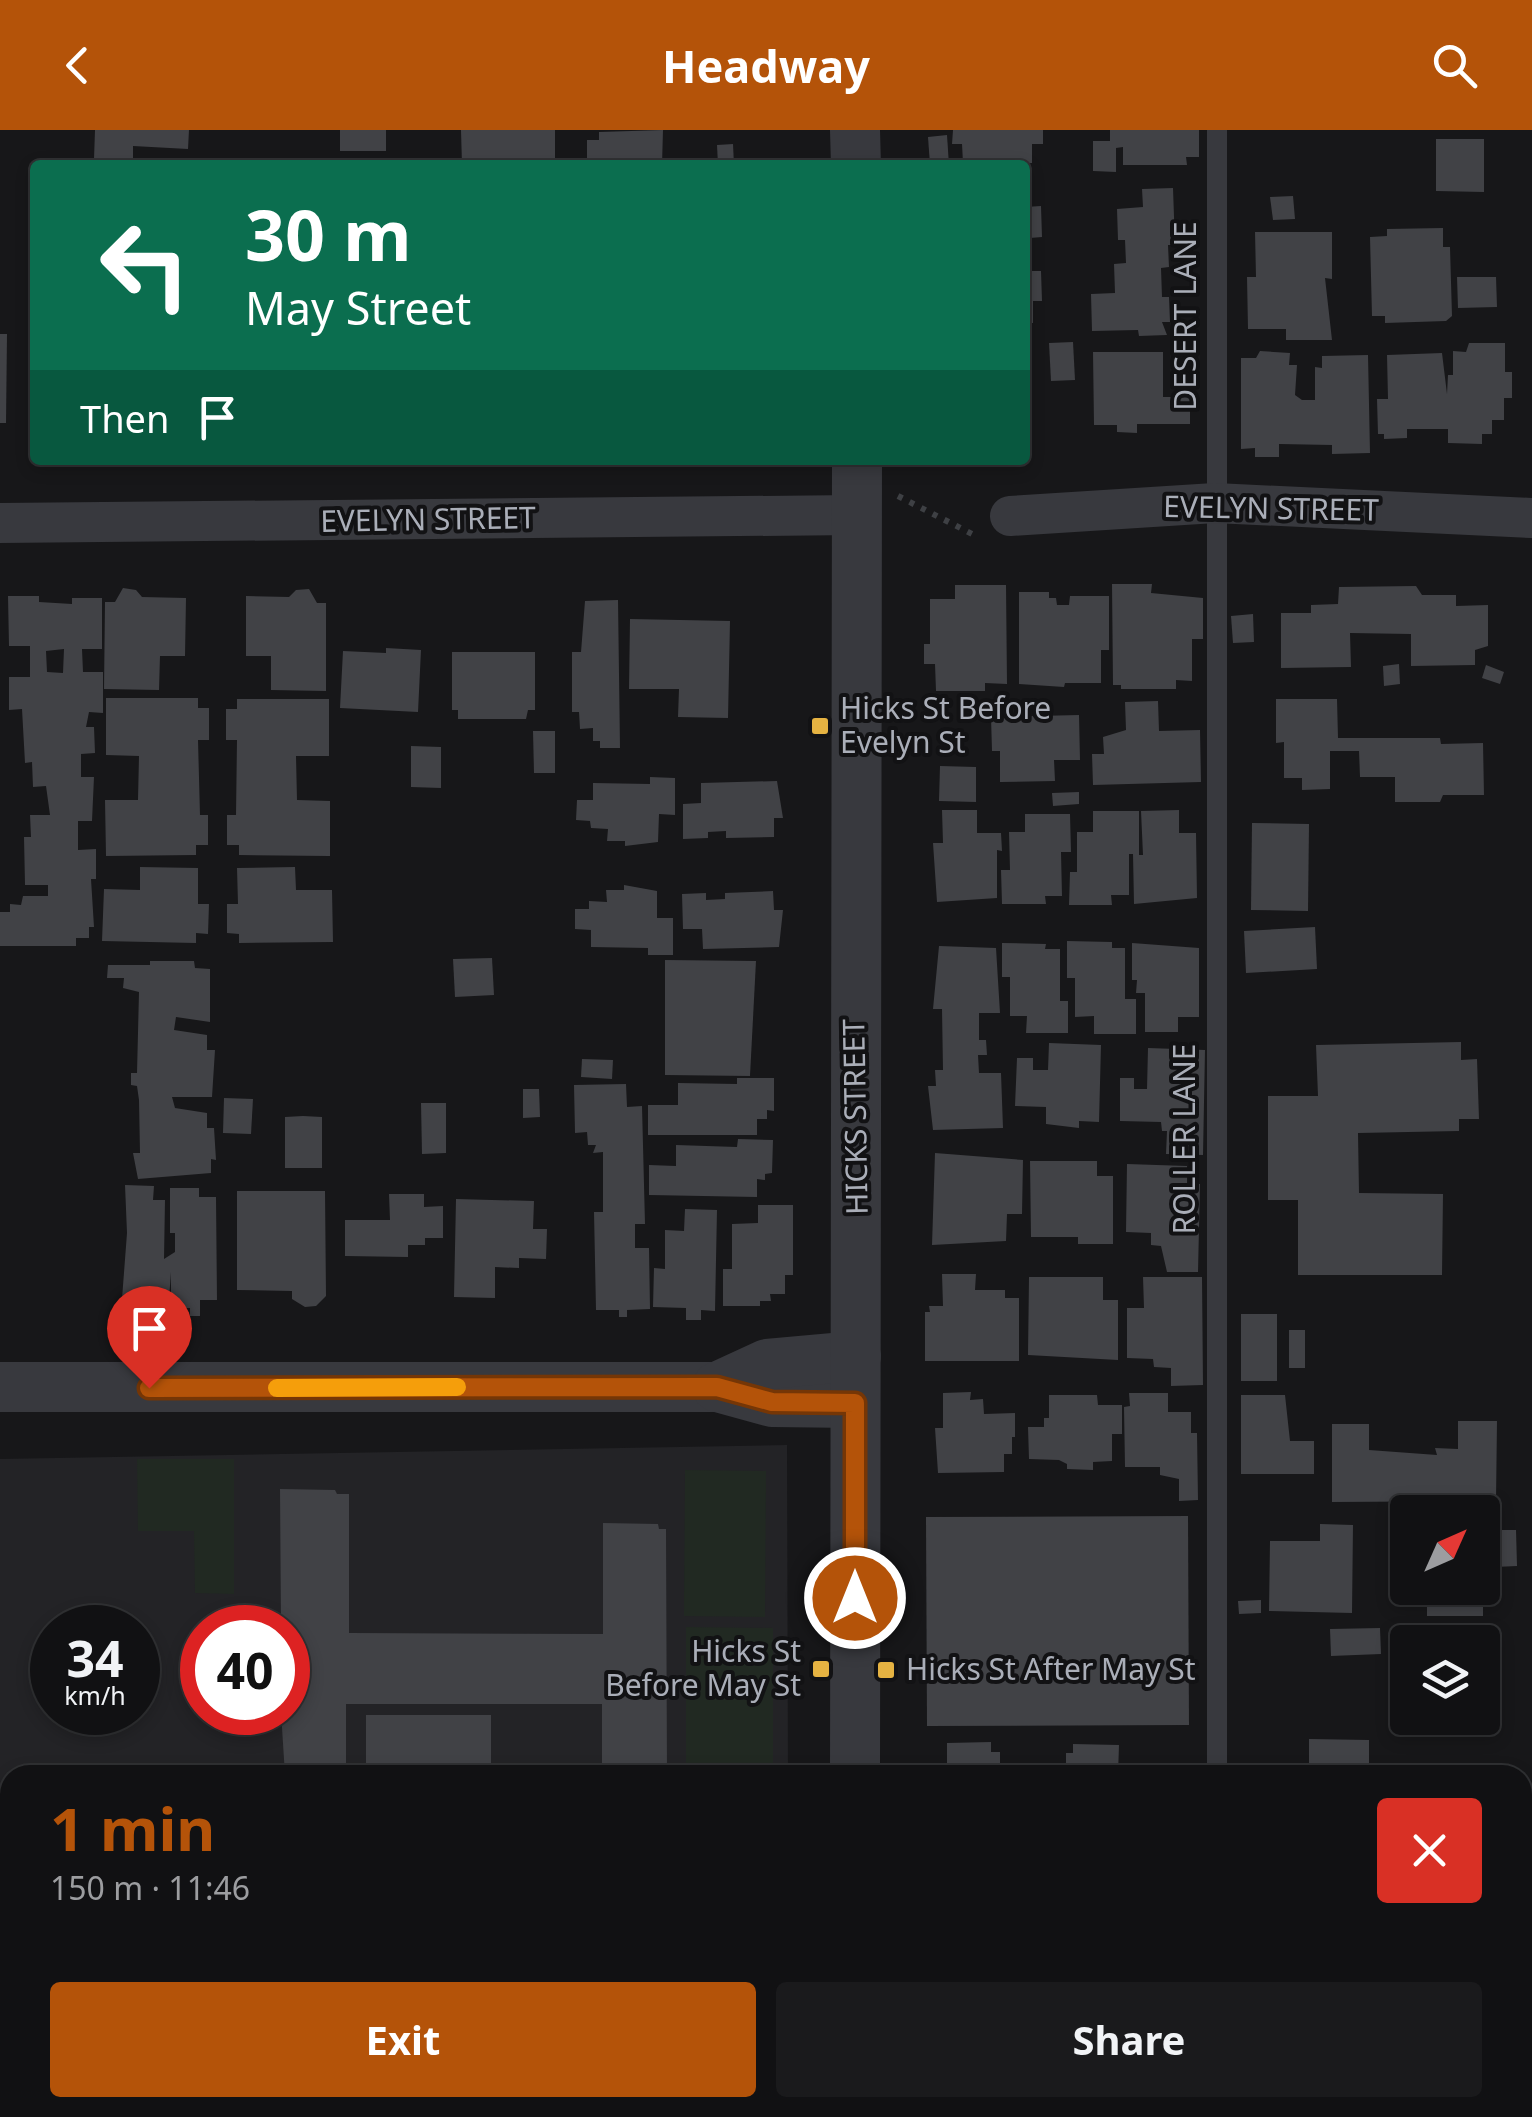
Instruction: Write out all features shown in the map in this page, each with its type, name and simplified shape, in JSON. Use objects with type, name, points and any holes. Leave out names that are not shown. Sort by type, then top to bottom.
[{"type":"street","points":[[856,130],[856,160]]},
{"type":"street","name":"EVELYN STREET","points":[[0,522],[866,489]]},
{"type":"street","name":"HICKS STREET","points":[[855,1765],[866,489]]},
{"type":"street","name":"EVELYN STREET","points":[[1010,516],[1215,502],[1532,518]]},
{"type":"street","points":[[0,1388],[717,1387],[772,1402],[856,1380]]},
{"type":"lane","name":"DESERT LANE","points":[[1215,502],[1216,130]]},
{"type":"lane","name":"ROLLER LANE","points":[[1215,502],[1218,1765]]},
{"type":"path","points":[[866,489],[978,537],[1010,516]]},
{"type":"shaded area","points":[[787,1445],[788,1765],[0,1765],[0,1459]]},
{"type":"shaded area","points":[[137,1459],[234,1459],[234,1594],[195,1593],[194,1531],[138,1531]]},
{"type":"shaded area","points":[[685,1470],[766,1471],[765,1617],[684,1616]]},
{"type":"shaded area","points":[[686,1627],[773,1628],[773,1765],[686,1765]]},
{"type":"building","points":[[95,130],[189,130],[188,149],[133,146],[133,160],[94,159]]},
{"type":"building","points":[[340,130],[386,130],[386,151],[340,151]]},
{"type":"building","points":[[461,130],[555,130],[555,160],[462,160]]},
{"type":"building","points":[[663,130],[662,160],[587,160],[587,140],[599,140],[599,132]]},
{"type":"building","points":[[953,130],[1043,130],[1043,144],[1032,144],[1032,163],[963,160],[962,144],[952,144]]},
{"type":"building","points":[[1110,130],[1199,130],[1199,157],[1186,157],[1187,165],[1123,165],[1123,147],[1116,148],[1116,172],[1093,171],[1093,141],[1110,141]]},
{"type":"building","points":[[947,135],[949,160],[930,160],[928,137]]},
{"type":"building","points":[[1436,139],[1484,139],[1484,192],[1436,191]]},
{"type":"building","points":[[733,144],[734,160],[718,160],[717,145]]},
{"type":"building","points":[[358,158],[419,158],[419,160]]},
{"type":"building","points":[[1173,188],[1175,245],[1168,245],[1169,267],[1161,268],[1162,297],[1169,297],[1170,322],[1162,322],[1167,335],[1139,336],[1138,330],[1092,331],[1091,294],[1115,293],[1114,264],[1126,263],[1125,240],[1118,240],[1117,209],[1143,207],[1142,189]]},
{"type":"building","points":[[1293,196],[1295,219],[1273,220],[1270,197]]},
{"type":"building","points":[[1041,206],[1042,237],[1030,238],[1030,207]]},
{"type":"building","points":[[1443,228],[1443,247],[1450,247],[1452,316],[1446,321],[1385,323],[1385,316],[1372,316],[1370,237],[1387,236],[1387,229]]},
{"type":"building","points":[[1255,232],[1332,232],[1332,279],[1325,278],[1332,340],[1286,340],[1286,329],[1248,329],[1247,277],[1256,277]]},
{"type":"building","points":[[1030,271],[1041,271],[1042,301],[1033,301],[1033,323]]},
{"type":"building","points":[[1457,277],[1496,277],[1497,307],[1458,308]]},
{"type":"building","points":[[0,334],[7,334],[6,423],[0,423]]},
{"type":"building","points":[[1073,342],[1075,380],[1051,381],[1049,343]]},
{"type":"building","points":[[1469,343],[1505,343],[1505,372],[1512,372],[1512,398],[1504,398],[1504,420],[1492,420],[1492,434],[1482,434],[1482,444],[1448,443],[1448,429],[1407,429],[1407,438],[1384,439],[1384,434],[1378,434],[1377,399],[1388,399],[1387,355],[1442,353],[1447,394],[1448,375],[1453,375],[1453,351],[1466,352]]},
{"type":"building","points":[[1260,351],[1290,353],[1289,365],[1297,365],[1295,395],[1302,400],[1315,400],[1315,367],[1322,368],[1322,356],[1368,355],[1370,453],[1332,454],[1332,445],[1279,444],[1279,457],[1255,457],[1255,448],[1241,449],[1241,358],[1256,358]]},
{"type":"building","points":[[1093,352],[1163,352],[1163,397],[1190,397],[1190,424],[1137,424],[1137,433],[1117,432],[1117,425],[1094,425]]},
{"type":"building","points":[[1112,584],[1152,584],[1151,593],[1203,598],[1203,639],[1192,639],[1192,681],[1176,680],[1176,689],[1121,689],[1121,685],[1113,685]]},
{"type":"building","points":[[955,585],[1006,585],[1007,684],[985,683],[985,691],[936,691],[935,664],[924,664],[924,644],[930,644],[930,599],[955,599]]},
{"type":"building","points":[[1416,586],[1422,595],[1456,595],[1456,606],[1488,605],[1488,646],[1475,650],[1475,665],[1411,666],[1411,634],[1350,633],[1351,667],[1281,668],[1281,613],[1311,613],[1311,605],[1338,604],[1339,587]]},
{"type":"building","points":[[123,588],[136,590],[142,597],[186,598],[185,656],[160,656],[159,690],[104,689],[105,602],[115,602]]},
{"type":"building","points":[[309,589],[317,603],[326,603],[326,691],[271,690],[271,656],[246,656],[246,596],[289,597],[296,590]]},
{"type":"building","points":[[1019,592],[1049,592],[1049,598],[1056,598],[1057,605],[1069,605],[1070,596],[1109,596],[1109,650],[1101,650],[1101,683],[1065,683],[1064,687],[1019,684]]},
{"type":"building","points":[[8,596],[39,596],[39,602],[72,604],[72,598],[102,598],[102,649],[82,649],[83,672],[103,672],[103,713],[89,712],[86,727],[94,727],[95,753],[81,754],[81,777],[94,777],[92,821],[78,821],[78,850],[96,849],[96,879],[91,879],[94,927],[89,927],[89,938],[76,938],[76,946],[0,946],[0,912],[10,912],[10,904],[21,905],[23,896],[48,896],[48,885],[25,885],[24,837],[31,837],[30,815],[50,815],[46,786],[33,787],[32,762],[25,763],[22,709],[9,710],[9,677],[30,677],[30,646],[9,646]],"holes":[[[64,649],[63,673],[47,672],[46,651]]]},
{"type":"building","points":[[618,600],[620,748],[600,748],[600,741],[593,741],[593,728],[580,729],[579,712],[572,712],[572,652],[581,652],[585,601]]},
{"type":"building","points":[[1253,614],[1254,642],[1233,643],[1231,616]]},
{"type":"building","points":[[630,619],[730,621],[728,718],[678,717],[679,689],[629,689]]},
{"type":"building","points":[[386,648],[421,650],[418,712],[340,708],[343,651],[386,653]]},
{"type":"building","points":[[452,652],[535,652],[535,710],[528,710],[526,719],[458,719],[458,710],[452,710]]},
{"type":"building","points":[[1399,664],[1400,684],[1384,686],[1383,666]]},
{"type":"building","points":[[1486,665],[1504,672],[1500,684],[1482,678]]},
{"type":"building","points":[[106,698],[198,698],[198,708],[209,708],[209,740],[198,740],[200,815],[208,815],[208,845],[196,845],[196,855],[106,856],[105,800],[138,800],[139,756],[106,755]]},
{"type":"building","points":[[237,699],[329,699],[329,756],[296,756],[297,800],[330,801],[330,856],[239,855],[239,845],[227,845],[227,815],[236,815],[237,740],[226,740],[226,709],[237,709]]},
{"type":"building","points":[[1276,699],[1337,699],[1338,738],[1440,738],[1441,744],[1483,743],[1484,795],[1443,795],[1440,802],[1395,802],[1395,777],[1360,777],[1359,751],[1330,751],[1330,789],[1302,790],[1302,778],[1284,778],[1284,742],[1276,743]]},
{"type":"building","points":[[1158,701],[1159,731],[1200,730],[1201,782],[1093,785],[1092,754],[1104,754],[1103,737],[1126,730],[1125,702]]},
{"type":"building","points":[[1079,715],[1080,760],[1054,760],[1055,781],[1000,782],[1000,751],[992,751],[991,717]]},
{"type":"building","points":[[533,731],[555,731],[555,773],[534,773]]},
{"type":"building","points":[[411,746],[441,747],[441,788],[411,787]]},
{"type":"building","points":[[940,766],[976,767],[976,802],[939,801]]},
{"type":"building","points":[[650,777],[675,778],[675,815],[659,814],[658,842],[625,846],[625,841],[607,841],[608,829],[591,828],[590,821],[576,820],[577,800],[593,800],[593,783],[650,784]]},
{"type":"building","points":[[777,781],[783,818],[774,818],[774,837],[726,838],[726,831],[708,832],[708,838],[683,839],[683,804],[701,803],[701,783]]},
{"type":"building","points":[[1079,792],[1079,804],[1053,806],[1052,793]]},
{"type":"building","points":[[942,810],[977,810],[977,833],[1001,833],[997,898],[937,902],[933,843],[943,843]]},
{"type":"building","points":[[1179,810],[1179,833],[1196,833],[1197,898],[1134,904],[1133,854],[1129,854],[1129,895],[1111,895],[1112,905],[1069,905],[1070,872],[1077,872],[1077,832],[1093,832],[1093,811],[1139,811],[1139,855],[1143,855],[1141,811]]},
{"type":"building","points":[[1025,814],[1070,814],[1071,852],[1061,852],[1062,896],[1045,896],[1046,904],[1002,904],[1001,870],[1010,870],[1009,832],[1025,832]]},
{"type":"building","points":[[1252,823],[1309,824],[1308,911],[1251,910]]},
{"type":"building","points":[[140,867],[198,868],[198,904],[209,904],[208,934],[196,933],[196,943],[102,941],[104,889],[140,890]]},
{"type":"building","points":[[295,867],[296,890],[332,890],[333,942],[239,943],[239,934],[227,933],[227,904],[238,904],[237,868]]},
{"type":"building","points":[[624,885],[657,891],[657,918],[673,918],[673,955],[648,955],[648,948],[591,947],[591,930],[575,929],[575,909],[589,909],[589,901],[607,902],[606,890],[624,890]]},
{"type":"building","points":[[773,891],[774,910],[783,910],[779,947],[703,949],[702,929],[683,929],[682,894],[706,893],[706,900],[725,899],[725,893]]},
{"type":"building","points":[[1315,927],[1317,969],[1246,973],[1244,931]]},
{"type":"building","points":[[1067,941],[1112,942],[1112,948],[1125,948],[1125,999],[1136,999],[1136,1034],[1094,1034],[1094,1016],[1075,1017],[1075,978],[1067,978]]},
{"type":"building","points":[[1002,943],[1046,944],[1045,949],[1060,949],[1060,1001],[1068,1001],[1068,1033],[1026,1033],[1027,1016],[1010,1016],[1010,977],[1002,977]]},
{"type":"building","points":[[1132,943],[1199,948],[1199,1017],[1178,1017],[1178,1032],[1145,1032],[1145,993],[1136,993],[1137,980],[1132,980]]},
{"type":"building","points":[[939,946],[996,948],[1000,1013],[979,1013],[979,1040],[986,1040],[987,1055],[978,1055],[979,1073],[1001,1073],[1003,1128],[933,1130],[928,1086],[936,1086],[935,1070],[943,1070],[942,1009],[933,1009]]},
{"type":"building","points":[[492,958],[494,995],[455,997],[453,959]]},
{"type":"building","points":[[665,960],[756,961],[750,1076],[665,1075]]},
{"type":"building","points":[[150,961],[194,961],[195,968],[210,969],[210,1022],[176,1017],[174,1030],[207,1035],[207,1050],[215,1050],[212,1097],[172,1097],[175,1108],[207,1113],[207,1128],[214,1128],[216,1160],[211,1159],[211,1173],[138,1179],[133,1153],[140,1153],[139,1100],[137,1086],[131,1085],[131,1073],[137,1073],[139,992],[123,988],[124,978],[107,978],[108,965],[150,965]]},
{"type":"building","points":[[1461,1042],[1461,1060],[1477,1059],[1479,1119],[1459,1119],[1459,1131],[1358,1133],[1359,1193],[1443,1194],[1442,1275],[1298,1275],[1298,1200],[1268,1200],[1268,1096],[1318,1096],[1316,1045]]},
{"type":"building","points":[[1049,1043],[1101,1045],[1099,1122],[1079,1121],[1079,1128],[1046,1124],[1046,1107],[1015,1106],[1017,1058],[1033,1058],[1033,1070],[1048,1070]]},
{"type":"building","points":[[1148,1048],[1205,1050],[1203,1155],[1166,1154],[1167,1131],[1162,1131],[1161,1122],[1120,1121],[1120,1078],[1134,1078],[1134,1089],[1147,1089]]},
{"type":"building","points":[[582,1059],[613,1060],[612,1079],[581,1077]]},
{"type":"building","points":[[737,1078],[774,1078],[774,1111],[767,1110],[767,1119],[757,1119],[757,1135],[648,1135],[648,1105],[678,1105],[678,1083],[737,1084]]},
{"type":"building","points":[[626,1084],[627,1107],[642,1106],[645,1224],[635,1224],[635,1248],[649,1248],[650,1309],[627,1310],[627,1317],[619,1317],[619,1310],[596,1310],[594,1212],[603,1212],[603,1152],[593,1153],[596,1145],[588,1145],[587,1132],[575,1133],[574,1085]]},
{"type":"building","points":[[523,1089],[539,1089],[540,1117],[523,1118]]},
{"type":"building","points":[[224,1098],[253,1099],[251,1134],[223,1133]]},
{"type":"building","points":[[421,1103],[446,1103],[446,1153],[422,1154]]},
{"type":"building","points":[[285,1117],[322,1117],[322,1168],[285,1168]]},
{"type":"building","points":[[738,1139],[773,1140],[772,1173],[765,1174],[765,1180],[757,1179],[757,1197],[649,1195],[649,1165],[676,1166],[676,1145],[737,1147]]},
{"type":"building","points":[[935,1153],[1023,1160],[1022,1214],[1007,1214],[1006,1241],[932,1245]]},
{"type":"building","points":[[1030,1161],[1097,1161],[1097,1176],[1113,1176],[1113,1244],[1078,1244],[1078,1237],[1031,1237]]},
{"type":"building","points":[[1127,1164],[1187,1166],[1187,1183],[1200,1184],[1198,1272],[1167,1272],[1161,1246],[1151,1245],[1151,1233],[1126,1232]]},
{"type":"building","points":[[125,1185],[154,1186],[153,1200],[165,1200],[164,1259],[175,1252],[175,1233],[170,1233],[170,1188],[199,1188],[199,1197],[216,1197],[217,1300],[200,1300],[200,1316],[190,1316],[190,1308],[171,1308],[171,1272],[169,1299],[156,1299],[155,1318],[121,1312],[127,1233]]},
{"type":"building","points":[[237,1191],[325,1191],[326,1296],[316,1306],[305,1307],[292,1299],[292,1291],[237,1290]]},
{"type":"building","points":[[389,1194],[424,1194],[424,1207],[443,1206],[443,1238],[425,1238],[425,1245],[408,1245],[408,1257],[345,1256],[345,1220],[390,1220]]},
{"type":"building","points":[[456,1199],[534,1201],[533,1229],[547,1229],[546,1259],[519,1258],[519,1268],[495,1267],[495,1298],[454,1297]]},
{"type":"building","points":[[758,1205],[793,1205],[793,1275],[785,1275],[785,1294],[770,1294],[771,1301],[760,1301],[760,1306],[723,1306],[723,1269],[732,1269],[732,1224],[758,1223]]},
{"type":"building","points":[[685,1209],[717,1210],[715,1311],[701,1310],[701,1320],[686,1320],[686,1308],[653,1307],[654,1268],[665,1269],[665,1230],[684,1231]]},
{"type":"building","points":[[942,1274],[976,1274],[975,1290],[1005,1290],[1005,1298],[1019,1298],[1019,1361],[925,1361],[925,1312],[930,1312],[929,1306],[943,1306]]},
{"type":"building","points":[[1029,1277],[1103,1277],[1103,1300],[1118,1300],[1118,1360],[1028,1355]]},
{"type":"building","points":[[1143,1277],[1202,1277],[1203,1385],[1171,1386],[1171,1368],[1154,1367],[1153,1359],[1127,1358],[1127,1308],[1144,1308]]},
{"type":"building","points":[[1241,1314],[1277,1314],[1277,1381],[1241,1381]]},
{"type":"building","points":[[1289,1330],[1305,1330],[1305,1368],[1289,1368]]},
{"type":"building","points":[[971,1392],[970,1400],[983,1399],[984,1414],[1015,1413],[1012,1454],[1004,1454],[1004,1472],[938,1473],[935,1428],[943,1428],[943,1393]]},
{"type":"building","points":[[1129,1393],[1168,1393],[1168,1412],[1191,1412],[1191,1433],[1197,1433],[1198,1500],[1179,1501],[1179,1479],[1160,1475],[1160,1467],[1125,1467],[1124,1407],[1130,1406]]},
{"type":"building","points":[[1049,1395],[1097,1395],[1098,1405],[1122,1405],[1122,1434],[1112,1434],[1112,1461],[1093,1462],[1093,1470],[1067,1469],[1067,1464],[1059,1460],[1029,1459],[1028,1427],[1044,1427],[1044,1418],[1049,1418]]},
{"type":"building","points":[[1241,1395],[1285,1395],[1290,1441],[1314,1441],[1314,1474],[1241,1474]]},
{"type":"building","points":[[1458,1421],[1497,1421],[1496,1495],[1390,1495],[1390,1502],[1332,1502],[1332,1424],[1369,1424],[1369,1450],[1437,1455],[1435,1448],[1458,1449]]},
{"type":"building","points":[[280,1489],[349,1494],[349,1633],[603,1634],[603,1523],[658,1524],[659,1529],[666,1529],[667,1765],[602,1765],[602,1704],[346,1704],[346,1765],[284,1765],[282,1735],[310,1735],[310,1605],[281,1605]]},
{"type":"building","points":[[1188,1516],[1189,1725],[927,1726],[926,1517]]},
{"type":"building","points":[[1320,1524],[1353,1525],[1352,1613],[1269,1611],[1270,1541],[1320,1541]]},
{"type":"building","points":[[1500,1530],[1516,1530],[1517,1566],[1500,1567]]},
{"type":"building","points":[[1261,1600],[1261,1613],[1239,1614],[1238,1601]]},
{"type":"building","points":[[1427,1605],[1483,1605],[1483,1616],[1427,1616]]},
{"type":"building","points":[[1380,1628],[1381,1654],[1331,1656],[1330,1629]]},
{"type":"building","points":[[366,1715],[491,1715],[491,1765],[366,1765]]},
{"type":"building","points":[[1309,1739],[1369,1740],[1369,1765],[1309,1765]]},
{"type":"building","points":[[991,1742],[991,1752],[1000,1752],[1000,1765],[947,1765],[947,1743]]},
{"type":"building","points":[[1073,1744],[1119,1745],[1118,1765],[1066,1765],[1066,1753],[1073,1753]]},
{"type":"slow traffic","points":[[277,1388],[457,1387]]},
{"type":"place","name":"Hicks St Before Evelyn St","points":[[820,726]]},
{"type":"place","name":"Hicks St Before May St","points":[[821,1669]]},
{"type":"place","name":"Hicks St After May St","points":[[886,1670]]},
{"type":"route","points":[[149,1388],[717,1387],[772,1402],[855,1403],[855,1598]]}]
